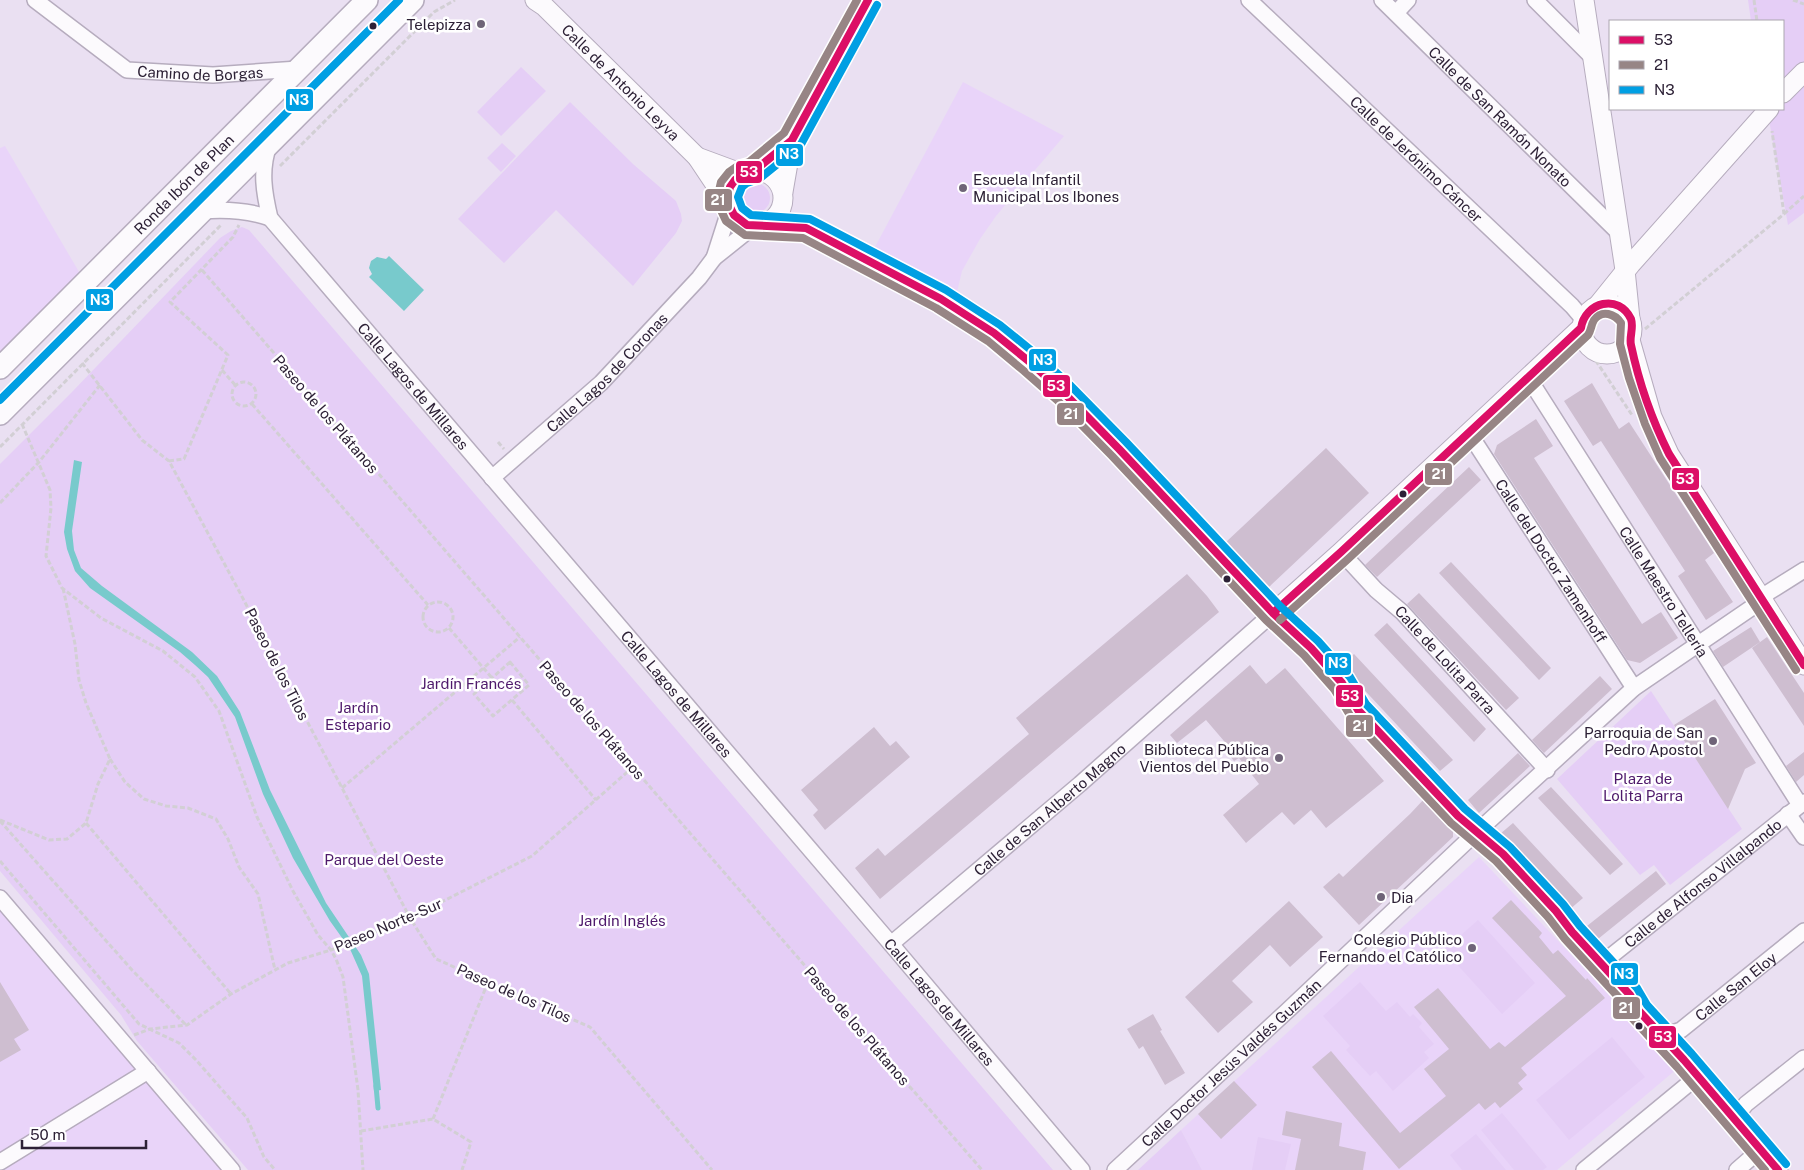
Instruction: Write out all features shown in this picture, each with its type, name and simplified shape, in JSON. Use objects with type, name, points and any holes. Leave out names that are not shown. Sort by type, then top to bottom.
[{"type":"main road","name":"Ronda Ibón de Plan","points":[[0,368],[367,0]]},
{"type":"main road","points":[[0,414],[413,0]]},
{"type":"street","name":"Camino de Borgas","points":[[35,0],[127,70],[213,75],[298,69]]},
{"type":"street","points":[[759,225],[772,221],[782,207],[792,140],[868,0]]},
{"type":"street","name":"Calle de Jerónimo Cáncer","points":[[1249,0],[1572,306],[1582,323]]},
{"type":"street","name":"Calle de San Ramón Nonato","points":[[1382,0],[1619,233]]},
{"type":"street","points":[[1396,13],[1408,0]]},
{"type":"street","points":[[1535,0],[1592,57]]},
{"type":"street","points":[[1584,0],[1625,270],[1630,332],[1623,349],[1608,355],[1599,354],[1589,347],[1583,337],[1582,323],[1588,311],[1598,305],[1625,270],[1651,240],[1768,110]]},
{"type":"street","name":"Calle de Antonio Leyva","points":[[540,2],[697,157],[729,207]]},
{"type":"street","points":[[1784,92],[1804,72]]},
{"type":"street","points":[[792,140],[735,180],[730,187],[728,196],[729,207],[734,215],[740,221],[747,224],[806,228],[940,299],[994,334],[1031,363],[1093,421],[1272,613],[1311,648],[1342,684],[1358,710],[1458,816],[1503,854],[1556,911],[1572,932],[1630,996],[1639,1011],[1698,1076],[1778,1170]]},
{"type":"street","name":"Calle Lagos de Millares","points":[[270,143],[263,168],[263,183],[270,218],[1082,1170]]},
{"type":"street","name":"Calle de Antonio Leyva","points":[[697,157],[748,172]]},
{"type":"street","points":[[748,172],[762,171],[775,179],[783,196],[806,228]]},
{"type":"street","name":"Calle Lagos de Coronas","points":[[714,258],[729,207]]},
{"type":"street","points":[[202,211],[225,209],[270,218]]},
{"type":"street","name":"Calle Lagos de Coronas","points":[[492,478],[601,383],[699,278],[714,258],[759,225]]},
{"type":"street","points":[[1619,233],[1633,240],[1651,240]]},
{"type":"street","points":[[1598,305],[1615,305],[1625,312],[1644,389],[1660,435],[1697,499],[1804,665]]},
{"type":"street","name":"Calle de San Alberto Magno","points":[[891,944],[1080,784],[1341,552],[1528,377],[1582,323]]},
{"type":"street","name":"Calle Maestro Tellería","points":[[1528,377],[1698,644],[1797,807],[1804,837]]},
{"type":"street","name":"Calle del Doctor Zamenhoff","points":[[1469,433],[1634,688]]},
{"type":"street","name":"Calle de Lolita Parra","points":[[1341,552],[1376,590],[1402,612],[1547,770]]},
{"type":"street","name":"Calle Doctor Jesús Valdés Guzmán","points":[[1115,1170],[1634,688],[1756,604],[1769,592],[1804,570]]},
{"type":"street","name":"Calle de Alfonso Villalpando","points":[[1601,964],[1797,807]]},
{"type":"street","points":[[0,898],[232,1170]]},
{"type":"street","name":"Calle San Eloy","points":[[1663,1036],[1681,1030],[1804,931]]},
{"type":"street","points":[[1738,1122],[1742,1109],[1746,1104],[1804,1058]]},
{"type":"street","points":[[0,1162],[148,1071]]},
{"type":"street","points":[[1584,1170],[1698,1076]]},
{"type":"street","points":[[1736,1170],[1760,1150]]},
{"type":"path","points":[[1754,0],[1757,20]]},
{"type":"path","points":[[1793,0],[1804,4]]},
{"type":"path","points":[[1772,128],[1784,214]]},
{"type":"path","points":[[1630,332],[1650,326],[1804,196]]},
{"type":"path","points":[[168,461],[184,459],[228,355],[170,302],[233,237],[246,212]]},
{"type":"path","name":"Paseo de los Plátanos","points":[[202,270],[982,1170]]},
{"type":"path","points":[[1589,347],[1596,361],[1634,418]]},
{"type":"path","name":"Paseo de los Tilos","points":[[82,363],[142,440],[168,461],[238,589],[410,918],[436,960],[590,1027],[712,1170]]},
{"type":"path","points":[[222,370],[236,386]]},
{"type":"path","points":[[243,382],[254,386],[256,398],[252,404],[240,406],[234,401],[232,393],[236,386],[243,382]]},
{"type":"path","points":[[0,503],[39,462],[100,385]]},
{"type":"path","points":[[252,404],[428,605]]},
{"type":"path","points":[[0,447],[22,424],[50,490],[51,508],[46,556],[62,588],[75,644],[79,680],[86,704],[110,758],[125,782],[144,799],[166,806],[188,808],[216,819],[228,839],[239,868],[258,894],[275,970]]},
{"type":"path","points":[[62,588],[101,618],[164,651],[195,677],[220,711],[257,817],[293,891],[318,935],[331,950],[343,978],[358,1090],[363,1170]]},
{"type":"path","points":[[438,601],[448,605],[454,619],[449,628],[440,632],[430,630],[423,618],[425,608],[438,601]]},
{"type":"path","points":[[449,628],[492,678]]},
{"type":"path","points":[[342,788],[520,637]]},
{"type":"path","points":[[510,662],[530,685],[493,716],[474,694],[492,678],[510,662]]},
{"type":"path","points":[[512,700],[596,800]]},
{"type":"path","points":[[0,820],[49,840],[67,839],[86,823],[98,784],[110,758]]},
{"type":"path","name":"Paseo Norte-Sur","points":[[121,1040],[150,1029],[187,1025],[231,994],[288,963],[331,950],[410,918],[532,856],[633,767]]},
{"type":"path","points":[[0,820],[132,970],[187,1025]]},
{"type":"path","points":[[86,823],[231,994]]},
{"type":"path","points":[[0,861],[139,1024],[179,1043],[196,1060],[247,1118],[264,1157],[275,1170]]},
{"type":"path","points":[[433,1119],[488,982]]},
{"type":"path","points":[[361,1132],[433,1119],[471,1142],[462,1170]]},
{"type":"shaded area","name":"Escuela Infantil Municipal Los Ibones","points":[[963,82],[1064,136],[996,216],[980,239],[962,271],[957,292],[875,247]]},
{"type":"shaded area","points":[[5,146],[85,282],[0,367],[0,148]]},
{"type":"shaded area","points":[[389,256],[424,290],[404,311],[369,277],[372,274],[369,268],[371,261],[377,257],[386,259]]},
{"type":"shaded area","points":[[74,460],[82,462],[72,531],[74,550],[81,568],[102,586],[192,652],[217,676],[240,712],[270,790],[326,903],[361,955],[369,974],[381,1090],[374,1091],[362,976],[350,949],[330,921],[293,858],[263,794],[235,717],[208,677],[195,665],[180,652],[90,588],[75,571],[67,549],[64,532]]},
{"type":"shaded area","name":"Colegio Público Fernando el Católico","points":[[1479,857],[1678,1068],[1557,1170],[1202,1170],[1181,1130]]},
{"type":"shaded area","points":[[0,895],[235,1170],[0,1170]]},
{"type":"green space","points":[[1748,0],[1804,0],[1804,213],[1788,225],[1767,110],[1784,110],[1784,20],[1751,20]]},
{"type":"green space","points":[[521,67],[546,91],[501,136],[477,112]]},
{"type":"green space","points":[[570,102],[633,164],[676,201],[681,214],[682,221],[676,233],[633,286],[556,210],[504,263],[458,219]]},
{"type":"green space","points":[[502,143],[516,156],[501,172],[487,158]]},
{"type":"green space","points":[[755,183],[761,184],[769,192],[769,204],[761,212],[755,213],[749,212],[741,204],[740,198],[741,192],[749,184]]},
{"type":"green space","name":"Parque del Oeste","points":[[242,227],[249,230],[1053,1170],[248,1170],[137,1041],[121,1015],[0,871],[0,464],[220,238]]},
{"type":"green space","name":"Plaza de Lolita Parra","points":[[1651,691],[1742,829],[1670,885],[1654,865],[1640,875],[1557,779]]},
{"type":"green space","points":[[1478,920],[1535,983],[1502,1014],[1444,950]]},
{"type":"green space","points":[[1360,982],[1386,1011],[1397,1002],[1410,1017],[1413,1014],[1422,1023],[1419,1027],[1434,1044],[1424,1052],[1429,1058],[1393,1091],[1376,1071],[1370,1076],[1346,1050],[1350,1046],[1323,1016]]},
{"type":"green space","points":[[1612,1037],[1645,1077],[1569,1140],[1536,1100]]},
{"type":"green space","points":[[1502,1113],[1547,1167],[1543,1170],[1514,1170],[1481,1130]]},
{"type":"green space","points":[[1181,1130],[1202,1170],[1138,1170]]},
{"type":"green space","points":[[1476,1134],[1506,1170],[1462,1170],[1450,1155]]},
{"type":"green space","points":[[1258,1137],[1291,1144],[1285,1170],[1252,1170]]},
{"type":"building","points":[[1592,383],[1619,429],[1629,422],[1714,553],[1705,560],[1733,602],[1706,620],[1678,576],[1685,571],[1601,441],[1593,446],[1564,401]]},
{"type":"building","points":[[1536,419],[1553,446],[1534,458],[1642,624],[1661,612],[1678,638],[1640,663],[1627,660],[1494,454],[1497,445]]},
{"type":"building","points":[[1326,448],[1369,493],[1268,588],[1225,543]]},
{"type":"building","points":[[1469,467],[1481,480],[1377,577],[1365,565]]},
{"type":"building","points":[[1451,562],[1551,668],[1539,680],[1439,573]]},
{"type":"building","points":[[1187,574],[1219,612],[880,899],[855,868],[878,848],[885,856],[1029,734],[1016,718]]},
{"type":"building","points":[[1419,593],[1519,698],[1506,710],[1407,604]]},
{"type":"building","points":[[1387,623],[1486,729],[1474,742],[1374,635]]},
{"type":"building","points":[[1751,627],[1760,642],[1723,667],[1713,651]]},
{"type":"building","points":[[1767,637],[1804,693],[1804,726],[1752,648]]},
{"type":"building","points":[[1354,654],[1453,760],[1440,771],[1341,665]]},
{"type":"building","points":[[1250,665],[1266,684],[1285,668],[1384,781],[1326,828],[1311,810],[1294,825],[1282,812],[1246,843],[1223,815],[1259,784],[1239,758],[1234,761],[1226,751],[1230,748],[1206,720],[1177,743],[1170,735]]},
{"type":"building","points":[[1600,676],[1612,689],[1544,753],[1532,740]]},
{"type":"building","name":"Parroquia de San Pedro Apostol","points":[[1715,699],[1756,763],[1745,769],[1728,809],[1674,725]]},
{"type":"building","points":[[874,727],[890,746],[896,741],[910,757],[825,830],[813,815],[818,810],[801,790]]},
{"type":"building","points":[[1804,752],[1804,775],[1796,782],[1786,766]]},
{"type":"building","points":[[1518,753],[1530,766],[1479,813],[1468,800]]},
{"type":"building","points":[[1551,787],[1623,864],[1610,875],[1538,798]]},
{"type":"building","points":[[1425,798],[1453,829],[1453,837],[1359,925],[1323,887],[1339,873],[1343,877]]},
{"type":"building","points":[[1513,823],[1583,898],[1569,910],[1500,834]]},
{"type":"building","points":[[1656,871],[1666,884],[1598,939],[1587,926]]},
{"type":"building","points":[[1511,900],[1542,933],[1539,937],[1553,954],[1558,950],[1605,998],[1521,1068],[1527,1075],[1518,1083],[1523,1089],[1500,1108],[1495,1102],[1485,1110],[1479,1103],[1399,1169],[1312,1067],[1331,1051],[1400,1133],[1446,1096],[1424,1069],[1449,1049],[1414,1007],[1438,988],[1490,1049],[1499,1042],[1505,1047],[1566,996],[1492,918]]},
{"type":"building","points":[[1289,901],[1323,937],[1290,967],[1270,945],[1232,981],[1253,1002],[1218,1033],[1185,997]]},
{"type":"building","points":[[0,982],[29,1030],[14,1039],[21,1050],[0,1062]]},
{"type":"building","points":[[1153,1014],[1162,1030],[1160,1031],[1185,1073],[1165,1085],[1143,1046],[1139,1049],[1127,1029]]},
{"type":"building","points":[[1234,1081],[1257,1105],[1221,1139],[1198,1114]]},
{"type":"building","points":[[1286,1111],[1342,1123],[1339,1146],[1366,1152],[1363,1170],[1295,1170],[1301,1139],[1282,1135]]},
{"type":"waterway","points":[[376,1086],[378,1108]]},
{"type":"transit line","name":"N3","points":[[0,400],[399,0]]},
{"type":"transit line","name":"21","points":[[857,0],[784,133],[749,162],[739,165],[729,172],[721,182],[718,195],[719,206],[726,221],[745,235],[803,238],[936,308],[988,341],[1057,400],[1266,620],[1304,655],[1334,689],[1351,717],[1451,823],[1496,861],[1548,917],[1565,939],[1622,1001],[1632,1018],[1677,1067],[1765,1170]]},
{"type":"transit line","name":"53","points":[[868,0],[792,140],[754,171],[743,174],[735,180],[730,187],[729,205],[734,215],[747,225],[806,228],[941,299],[994,333],[1064,393],[1273,613],[1311,648],[1342,683],[1358,710],[1458,816],[1503,854],[1556,911],[1572,932],[1630,995],[1639,1011],[1684,1060],[1778,1170]]},
{"type":"transit line","name":"N3","points":[[877,5],[800,146],[759,179],[742,187],[738,197],[742,208],[751,215],[810,219],[946,290],[1000,325],[1071,386],[1280,606],[1318,641],[1350,677],[1366,704],[1465,809],[1510,847],[1563,904],[1580,926],[1637,988],[1647,1005],[1692,1054],[1786,1164]]},
{"type":"transit line","name":"53","points":[[1273,613],[1581,328],[1589,312],[1603,304],[1611,304],[1619,306],[1626,311],[1631,319],[1631,342],[1638,373],[1652,415],[1669,454],[1804,665]]},
{"type":"transit line","name":"21","points":[[1280,620],[1588,335],[1597,317],[1608,314],[1615,317],[1621,323],[1620,344],[1629,378],[1645,424],[1660,458],[1796,670]]},
{"type":"place","name":"Telepizza","points":[[481,24]]},
{"type":"place","name":"Escuela Infantil Municipal Los Ibones","points":[[963,188]]},
{"type":"place","name":"Parroquia de San Pedro Apostol","points":[[1713,741]]},
{"type":"place","name":"Biblioteca Pública Vientos del Pueblo","points":[[1279,758]]},
{"type":"place","name":"Dia","points":[[1381,897]]},
{"type":"place","name":"Colegio Público Fernando el Católico","points":[[1472,948]]},
{"type":"park label","name":"Jardín Francés","points":[[471,683]]},
{"type":"park label","name":"Jardín Estepario","points":[[358,716]]},
{"type":"park label","name":"Jardín Inglés","points":[[622,920]]}]
